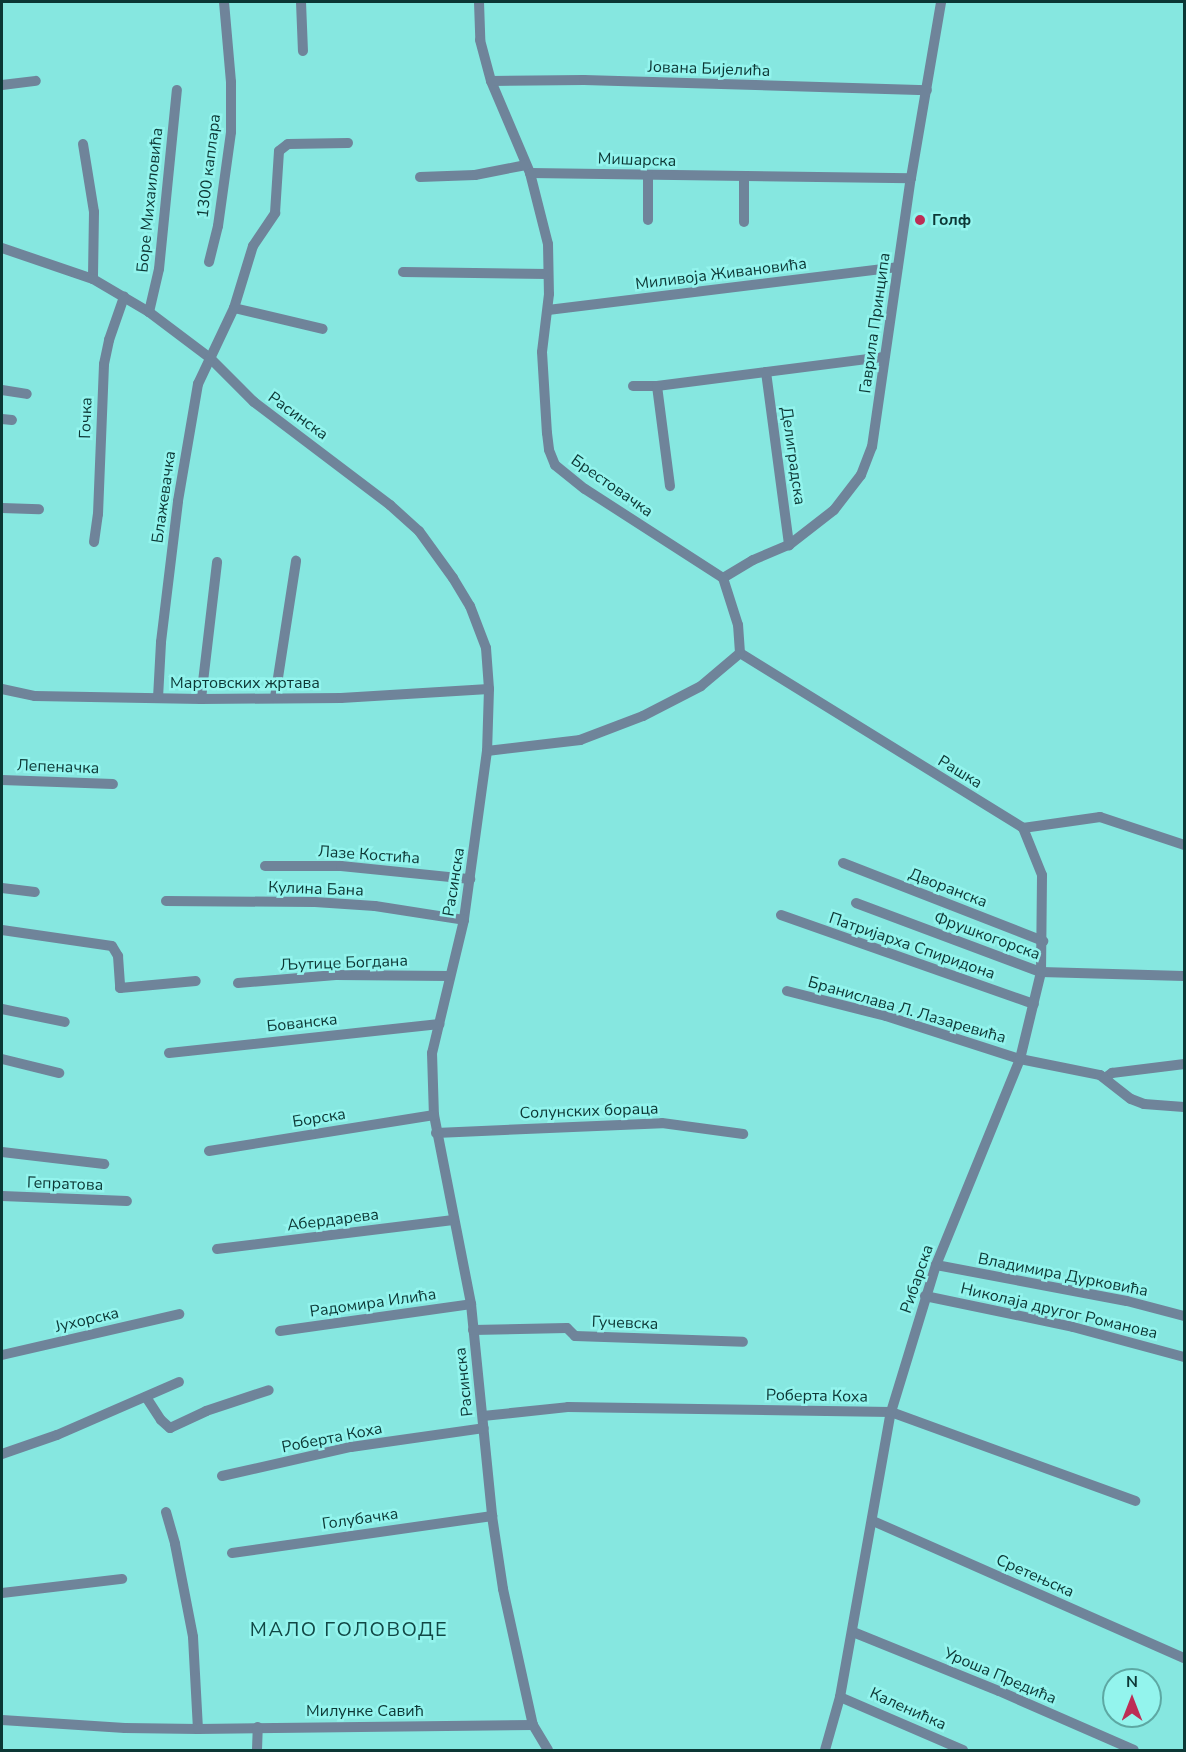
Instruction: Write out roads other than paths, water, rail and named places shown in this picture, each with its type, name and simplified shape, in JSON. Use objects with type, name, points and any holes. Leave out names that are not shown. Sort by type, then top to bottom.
[{"type":"street","name":"1300 каплара","points":[[209,262],[218,226],[231,132],[231,82],[224,2]]},
{"type":"street","points":[[301,2],[303,51]]},
{"type":"street","name":"Брестовачка","points":[[479,2],[480,40],[491,81],[528,169],[549,244],[548,310],[542,352],[543,389],[549,450],[555,465],[585,489],[723,578]]},
{"type":"street","name":"Гаврила Принципа","points":[[723,578],[753,560],[789,545],[834,510],[861,474],[872,447],[897,267],[941,2]]},
{"type":"street","name":"Јована Бијелића","points":[[491,81],[584,80],[927,90]]},
{"type":"street","points":[[2,85],[36,81]]},
{"type":"street","name":"Боре Михаиловића","points":[[149,312],[159,269],[177,90]]},
{"type":"street","name":"Блажевачка","points":[[158,698],[165,609],[182,478],[198,384],[234,308],[253,246],[275,213],[279,151],[288,144],[348,143]]},
{"type":"street","points":[[84,144],[94,212],[93,279]]},
{"type":"street","points":[[420,177],[475,175],[528,169]]},
{"type":"street","name":"Мишарска","points":[[528,169],[744,178],[911,178]]},
{"type":"street","points":[[648,175],[648,220]]},
{"type":"street","points":[[744,178],[744,222]]},
{"type":"street","name":"Расинска","points":[[2,248],[93,279],[149,312],[210,358],[254,402],[335,462],[419,531],[470,606],[486,648],[489,689],[487,752],[464,920],[432,1053],[434,1115],[471,1304],[492,1516],[503,1589],[532,1725],[548,1750]]},
{"type":"street","name":"Миливоја Живановића","points":[[548,310],[897,267]]},
{"type":"street","points":[[403,272],[548,274]]},
{"type":"street","name":"Гочка","points":[[94,542],[98,505],[104,364],[109,340],[124,297]]},
{"type":"street","points":[[234,308],[323,329]]},
{"type":"street","points":[[633,386],[657,386],[884,357]]},
{"type":"street","name":"Делиградска","points":[[766,372],[789,545]]},
{"type":"street","points":[[657,386],[670,486]]},
{"type":"street","points":[[2,390],[27,394]]},
{"type":"street","points":[[2,508],[39,509]]},
{"type":"street","points":[[275,698],[296,561]]},
{"type":"street","points":[[201,699],[217,562]]},
{"type":"street","points":[[487,752],[580,740],[622,724],[701,686],[740,652],[738,624],[723,578]]},
{"type":"street","name":"Рашка","points":[[740,652],[1023,828]]},
{"type":"street","name":"Мартовских жртава","points":[[2,689],[36,696],[201,699],[341,698],[489,689]]},
{"type":"street","name":"Лепеначка","points":[[2,780],[113,784]]},
{"type":"street","points":[[1023,828],[1100,817],[1185,845]]},
{"type":"street","name":"Рибарска","points":[[825,1750],[840,1697],[853,1632],[891,1412],[936,1265],[1020,1059],[1041,972],[1042,875],[1023,828]]},
{"type":"street","name":"Дворанска","points":[[843,863],[1043,941]]},
{"type":"street","name":"Лазе Костића","points":[[265,866],[341,866],[470,879]]},
{"type":"street","points":[[2,888],[35,891]]},
{"type":"street","name":"Кулина Бана","points":[[166,902],[315,902],[375,906],[464,920]]},
{"type":"street","name":"Фрушкогорска","points":[[856,903],[1041,972],[1185,976]]},
{"type":"street","name":"Патријарха Спиридона","points":[[781,915],[1034,1004]]},
{"type":"street","points":[[2,930],[112,946],[118,956],[120,988],[196,981]]},
{"type":"street","name":"Љутице Богдана","points":[[238,983],[336,975],[450,975]]},
{"type":"street","name":"Бранислава Л. Лазаревића","points":[[787,991],[886,1016],[1020,1059],[1105,1078]]},
{"type":"street","points":[[2,1009],[65,1022]]},
{"type":"street","name":"Бованска","points":[[169,1053],[439,1024]]},
{"type":"street","points":[[2,1059],[59,1073]]},
{"type":"street","points":[[1185,1064],[1112,1073],[1105,1078],[1131,1099],[1144,1104],[1185,1107]]},
{"type":"street","name":"Борска","points":[[209,1151],[434,1115]]},
{"type":"street","name":"Солунских бораца","points":[[436,1133],[662,1123],[743,1134]]},
{"type":"street","points":[[2,1152],[104,1164]]},
{"type":"street","name":"Гепратова","points":[[2,1196],[127,1201]]},
{"type":"street","name":"Абердарева","points":[[217,1250],[453,1220]]},
{"type":"street","name":"Владимира Дурковића","points":[[936,1265],[1127,1301],[1185,1316]]},
{"type":"street","name":"Николаја другог Романова","points":[[925,1296],[1074,1327],[1185,1357]]},
{"type":"street","name":"Радомира Илића","points":[[280,1331],[471,1304]]},
{"type":"street","name":"Јухорска","points":[[2,1355],[179,1314]]},
{"type":"street","name":"Гучевска","points":[[473,1330],[567,1328],[575,1336],[743,1342]]},
{"type":"street","points":[[2,1454],[57,1435],[179,1382]]},
{"type":"street","points":[[146,1397],[161,1420],[170,1428],[206,1411],[269,1390]]},
{"type":"street","name":"Роберта Коха","points":[[483,1416],[568,1407],[891,1412],[1135,1501]]},
{"type":"street","name":"Роберта Коха","points":[[222,1476],[351,1447],[484,1428]]},
{"type":"street","points":[[166,1512],[175,1544],[193,1637],[198,1729]]},
{"type":"street","name":"Голубачка","points":[[232,1553],[492,1516]]},
{"type":"street","name":"Сретењска","points":[[873,1521],[1185,1658]]},
{"type":"street","points":[[2,1593],[122,1578]]},
{"type":"street","name":"Уроша Предића","points":[[853,1632],[999,1691],[1134,1750]]},
{"type":"street","name":"Каленићка","points":[[840,1697],[963,1750]]},
{"type":"street","name":"Милунке Савић","points":[[2,1720],[125,1728],[198,1729],[532,1725]]},
{"type":"street","points":[[257,1750],[258,1727]]},
{"type":"place","name":"Голф","points":[[920,220]]},
{"type":"district","name":"МАЛО ГОЛОВОДЕ","points":[[349,1629]]}]
